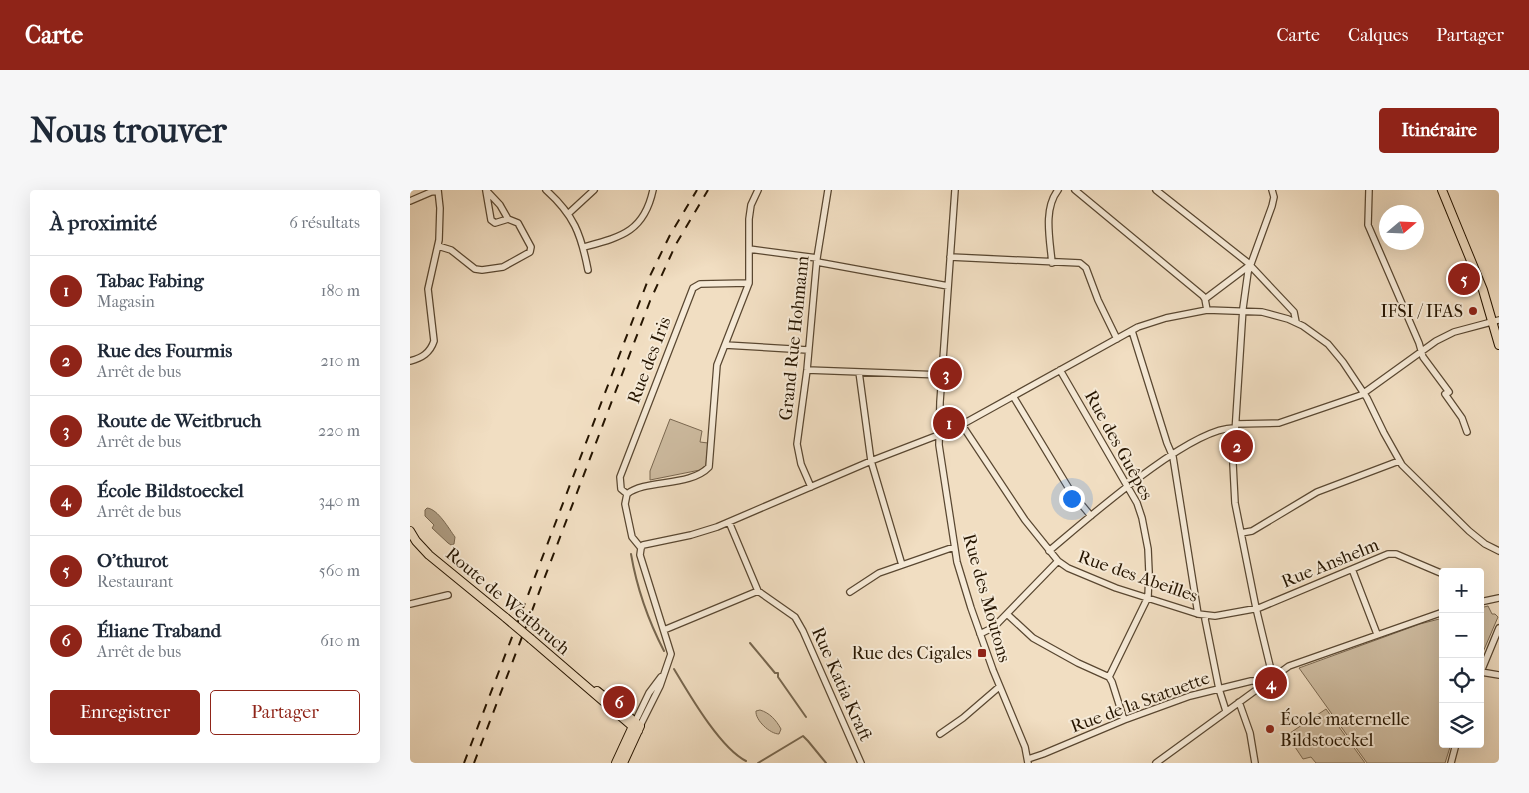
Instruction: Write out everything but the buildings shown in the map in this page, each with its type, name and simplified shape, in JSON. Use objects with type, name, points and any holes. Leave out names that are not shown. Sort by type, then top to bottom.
[{"type":"main road","points":[[1442,190],[1496,320],[1499,345]]},
{"type":"main road","name":"Route de Weitbruch","points":[[410,531],[416,541],[429,555]]},
{"type":"main road","name":"Route de Weitbruch","points":[[410,540],[568,671],[588,684],[637,727]]},
{"type":"main road","points":[[616,763],[637,727]]},
{"type":"main road","points":[[623,763],[637,727]]},
{"type":"street","points":[[410,201],[438,190],[440,216],[438,246],[428,289],[434,341],[432,347],[424,356],[410,361]]},
{"type":"street","points":[[546,190],[569,213],[584,248],[588,270]]},
{"type":"street","points":[[569,213],[594,190]]},
{"type":"street","points":[[584,248],[612,239],[636,227],[647,208],[653,190]]},
{"type":"street","points":[[641,548],[632,537],[625,504],[626,494],[703,473],[709,467],[717,365],[749,283],[750,212],[758,190]]},
{"type":"street","name":"Grand Rue Hohmann","points":[[811,487],[801,464],[797,444],[807,370],[817,260],[828,190]]},
{"type":"street","name":"Rue des Moutons","points":[[955,190],[939,444],[957,562],[980,634],[999,687],[1024,744],[1028,761]]},
{"type":"street","points":[[1052,263],[1050,212],[1053,197],[1058,190]]},
{"type":"street","points":[[1075,190],[1205,299],[1207,310]]},
{"type":"street","points":[[1156,190],[1250,265],[1294,312],[1297,317],[1296,322]]},
{"type":"street","points":[[1272,190],[1274,197],[1272,206],[1250,265],[1243,308],[1233,484],[1256,608],[1270,666],[1275,675]]},
{"type":"street","points":[[1369,190],[1368,225],[1419,343],[1421,353],[1449,392],[1445,394],[1462,418],[1467,432]]},
{"type":"street","points":[[438,246],[451,250],[475,269],[482,270],[503,267],[530,252],[531,247],[518,223],[508,219],[500,205],[486,191]]},
{"type":"street","points":[[486,191],[491,220],[495,223],[508,219]]},
{"type":"street","points":[[749,249],[817,260],[948,286]]},
{"type":"street","points":[[950,257],[1080,263],[1086,268],[1098,300],[1117,339]]},
{"type":"street","points":[[1205,299],[1250,265]]},
{"type":"street","name":"Rue des Iris","points":[[626,494],[621,489],[620,477],[693,288],[700,284],[749,283]]},
{"type":"street","points":[[637,727],[660,686],[671,654],[640,555],[643,545],[700,532],[729,522],[872,461],[939,435],[962,425],[1132,331],[1186,312],[1244,310],[1262,312],[1296,322],[1311,331],[1328,344],[1343,362],[1364,394],[1399,461],[1469,531],[1485,544],[1499,551]]},
{"type":"street","points":[[1049,551],[1128,486],[1172,454],[1199,438],[1235,426],[1279,423],[1364,394],[1436,341],[1454,332],[1496,320]]},
{"type":"street","points":[[1132,331],[1172,454],[1183,511],[1198,614]]},
{"type":"street","points":[[725,345],[808,350]]},
{"type":"street","points":[[807,370],[942,375]]},
{"type":"street","name":"Rue des Guêpes","points":[[1060,370],[1137,503],[1146,541],[1149,572],[1148,598]]},
{"type":"street","points":[[859,372],[872,461],[902,565]]},
{"type":"street","points":[[1014,396],[1071,492],[1091,516]]},
{"type":"street","name":"Rue des Abeilles","points":[[962,425],[1025,520],[1058,562],[1116,588],[1206,616],[1256,608]]},
{"type":"street","points":[[1241,533],[1252,531],[1318,492],[1399,461]]},
{"type":"street","points":[[664,630],[758,591],[729,522]]},
{"type":"street","points":[[850,592],[879,573],[954,547]]},
{"type":"street","name":"Rue Anshelm","points":[[1256,608],[1388,554],[1396,554],[1439,572]]},
{"type":"street","points":[[980,634],[994,627],[1058,562]]},
{"type":"street","points":[[1352,570],[1377,634]]},
{"type":"street","name":"Rue Katia Kraft","points":[[758,591],[795,617],[812,649],[861,763]]},
{"type":"street","points":[[410,604],[448,595]]},
{"type":"street","points":[[1109,677],[1148,598]]},
{"type":"street","points":[[1484,601],[1499,598]]},
{"type":"street","points":[[1156,763],[1275,675],[1295,663],[1440,613]]},
{"type":"street","points":[[1008,614],[1033,638],[1078,663],[1109,677],[1124,720]]},
{"type":"street","points":[[1206,616],[1205,619],[1219,689],[1226,711]]},
{"type":"street","points":[[1484,666],[1499,628]]},
{"type":"street","points":[[1484,674],[1499,675]]},
{"type":"street","name":"Rue de la Statuette","points":[[1028,761],[1124,720],[1190,696],[1257,680],[1262,685]]},
{"type":"street","points":[[940,734],[963,718],[999,687]]},
{"type":"street","points":[[1240,702],[1250,733],[1255,763]]},
{"type":"street","points":[[1451,763],[1455,748]]},
{"type":"shaded area","points":[[670,419],[702,431],[700,442],[708,443],[706,465],[700,470],[650,480],[650,471]]},
{"type":"shaded area","points":[[427,508],[439,516],[455,537],[454,544],[448,543],[432,528],[434,525],[425,516]]},
{"type":"shaded area","points":[[1488,606],[1492,614],[1498,617],[1484,650],[1484,613],[1484,607]]},
{"type":"shaded area","points":[[1439,619],[1439,748],[1450,748],[1445,763],[1367,763],[1299,668],[1420,624]]},
{"type":"shaded area","points":[[1326,709],[1365,763],[1316,763],[1311,757],[1303,759],[1287,735]]},
{"type":"shaded area","points":[[760,710],[775,720],[781,729],[779,734],[771,732],[760,722],[756,711]]},
{"type":"waterway","points":[[631,554],[636,580],[644,604],[664,651]]},
{"type":"waterway","points":[[750,643],[775,673],[778,673],[778,677],[806,717]]},
{"type":"waterway","points":[[674,669],[716,733],[726,745],[746,761]]},
{"type":"waterway","points":[[758,763],[803,736],[808,741]]},
{"type":"waterway","points":[[808,741],[826,763]]},
{"type":"railway","points":[[464,763],[648,280],[670,235],[697,190]]},
{"type":"railway","points":[[474,763],[650,301],[676,244],[708,190]]},
{"type":"place","name":"O'thurot","points":[[1464,279]]},
{"type":"place","name":"IFSI / IFAS","points":[[1473,311]]},
{"type":"place","name":"Route de Weitbruch","points":[[946,374]]},
{"type":"place","name":"Tabac Fabing","points":[[949,423]]},
{"type":"place","name":"Rue des Fourmis","points":[[1237,446]]},
{"type":"place","name":"Rue des Cigales","points":[[982,653]]},
{"type":"place","name":"École Bildstoeckel","points":[[1271,683]]},
{"type":"place","name":"Éliane Traband","points":[[619,702]]},
{"type":"place","name":"École maternelle Bildstoeckel","points":[[1270,729]]}]
